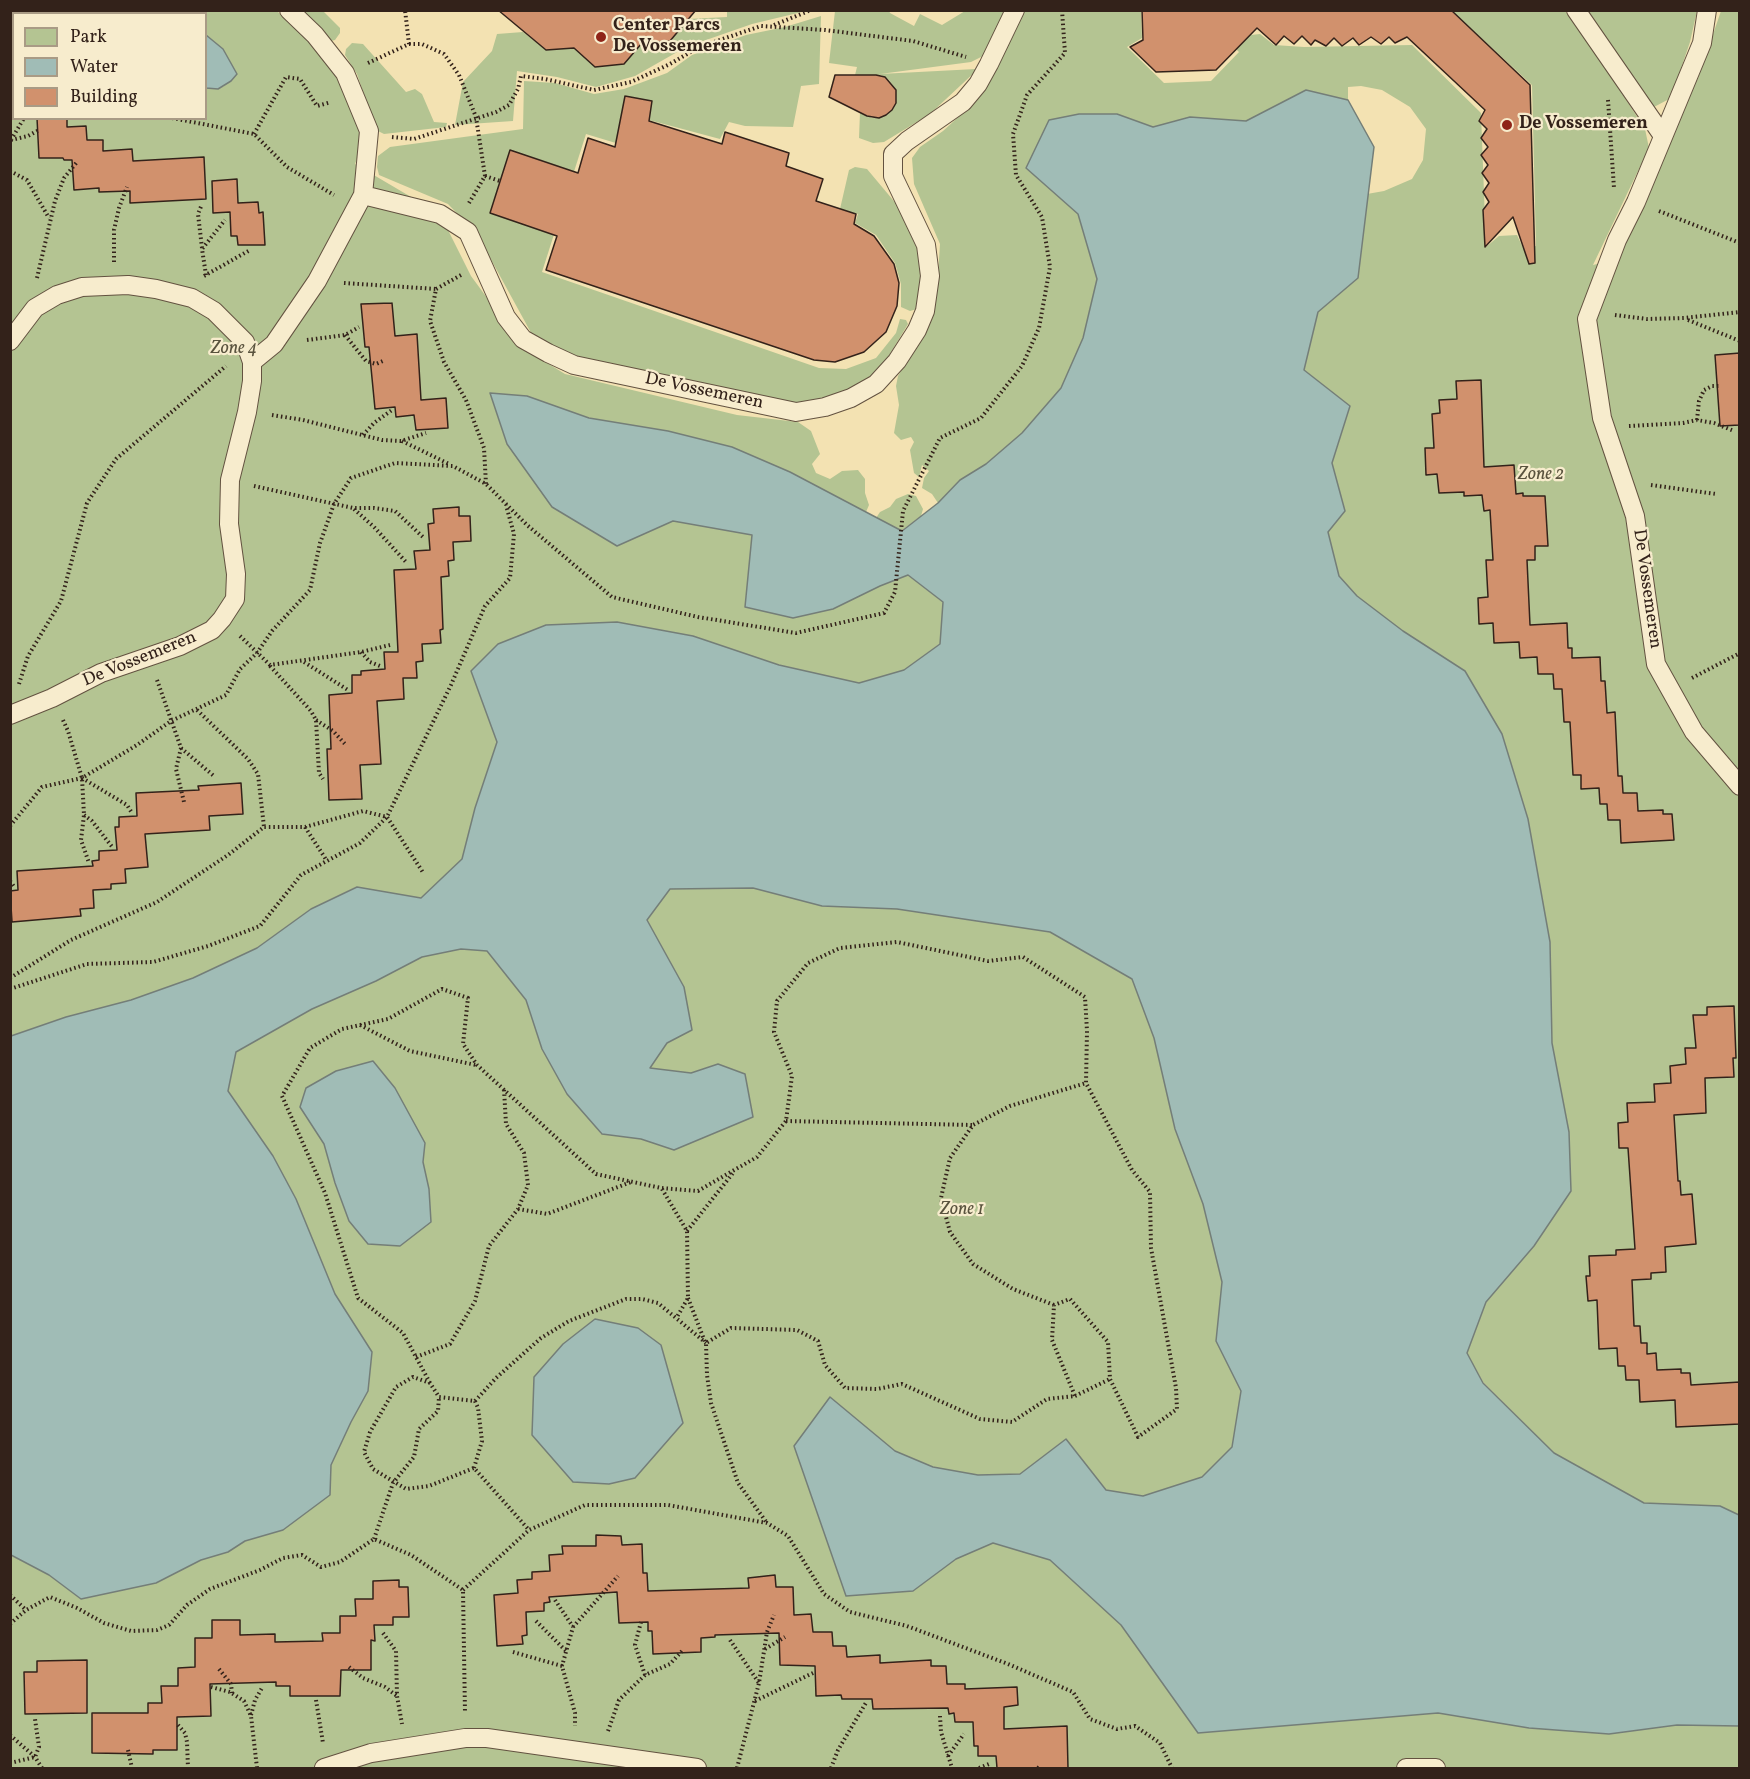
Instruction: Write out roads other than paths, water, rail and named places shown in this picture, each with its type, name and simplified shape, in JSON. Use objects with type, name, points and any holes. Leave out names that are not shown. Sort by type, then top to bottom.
[{"type":"lane","points":[[10,341],[35,308],[57,294],[82,287],[113,286],[156,289],[192,298],[214,311],[231,326],[245,342],[250,355],[274,344],[317,281],[363,195],[369,131],[356,95],[345,74],[315,35],[289,10]]},
{"type":"lane","name":"De Vossemeren","points":[[363,195],[440,214],[468,232],[506,317],[523,339],[574,365],[796,412],[825,407],[851,398],[876,384],[897,361],[917,330],[925,311],[930,276],[926,245],[893,176],[893,154],[907,141],[963,102],[978,84],[1015,10]]},
{"type":"lane","points":[[1576,10],[1663,136]]},
{"type":"lane","name":"De Vossemeren","points":[[1707,10],[1702,43],[1636,202],[1617,240],[1587,319],[1602,418],[1635,516],[1656,664],[1694,732],[1740,786]]},
{"type":"lane","name":"De Vossemeren","points":[[10,715],[52,698],[102,673],[180,646],[212,630],[222,619],[235,599],[236,574],[229,524],[230,480],[247,412],[252,381],[250,355]]},
{"type":"lane","points":[[326,1768],[371,1753],[465,1738],[487,1738],[697,1768]]},
{"type":"lane","points":[[1406,1768],[1436,1768]]},
{"type":"water","points":[[11,11],[146,12],[12,12],[11,24]]},
{"type":"water","points":[[207,36],[223,49],[237,74],[218,89],[207,88]]},
{"type":"water","points":[[1306,90],[1348,100],[1374,147],[1358,278],[1318,312],[1304,370],[1350,406],[1332,463],[1345,511],[1328,532],[1339,576],[1357,596],[1403,631],[1465,671],[1502,734],[1528,819],[1550,942],[1552,1043],[1569,1132],[1571,1191],[1534,1246],[1486,1302],[1467,1353],[1483,1383],[1554,1453],[1644,1503],[1720,1506],[1739,1515],[1739,1726],[1677,1725],[1609,1734],[1529,1728],[1438,1713],[1198,1733],[1121,1625],[1050,1560],[993,1543],[956,1559],[913,1591],[846,1596],[794,1446],[830,1397],[895,1451],[933,1467],[978,1475],[1020,1474],[1066,1439],[1106,1490],[1143,1496],[1202,1477],[1232,1447],[1241,1391],[1216,1341],[1222,1282],[1203,1204],[1175,1129],[1154,1038],[1132,979],[1050,932],[897,909],[822,906],[753,888],[670,889],[647,920],[684,987],[692,1030],[667,1043],[650,1068],[691,1073],[718,1064],[745,1074],[753,1117],[674,1150],[641,1139],[602,1134],[567,1094],[542,1049],[526,1000],[487,951],[461,949],[422,957],[376,981],[312,1009],[236,1052],[228,1091],[273,1156],[296,1199],[335,1294],[372,1352],[368,1391],[331,1465],[330,1495],[283,1530],[245,1541],[228,1552],[201,1560],[156,1583],[81,1599],[49,1575],[11,1555],[11,1036],[66,1017],[131,1000],[193,978],[257,948],[311,909],[357,887],[421,898],[462,859],[475,808],[497,742],[471,671],[498,644],[546,625],[617,622],[693,636],[779,665],[859,683],[904,670],[940,644],[943,602],[908,575],[833,609],[793,618],[745,607],[752,535],[673,521],[617,546],[552,507],[507,444],[490,393],[527,396],[589,418],[668,431],[732,447],[790,472],[902,531],[938,503],[960,480],[986,464],[1022,433],[1061,388],[1083,338],[1097,279],[1078,214],[1026,168],[1049,120],[1079,114],[1117,114],[1153,127],[1190,117],[1246,121]]},
{"type":"water","points":[[373,1061],[395,1088],[425,1143],[423,1162],[429,1189],[431,1222],[400,1246],[368,1244],[349,1221],[324,1144],[300,1107],[306,1088],[336,1071]]},
{"type":"water","points":[[595,1319],[638,1328],[661,1345],[683,1423],[635,1478],[609,1484],[573,1482],[532,1435],[534,1377],[563,1344]]},
{"type":"place","name":"Center Parcs De Vossemeren","points":[[601,37]]},
{"type":"place","name":"De Vossemeren","points":[[1507,125]]},
{"type":"park label","name":"Zone 4","points":[[234,350]]},
{"type":"park label","name":"Zone 2","points":[[1541,476]]},
{"type":"park label","name":"Zone 1","points":[[962,1211]]}]
